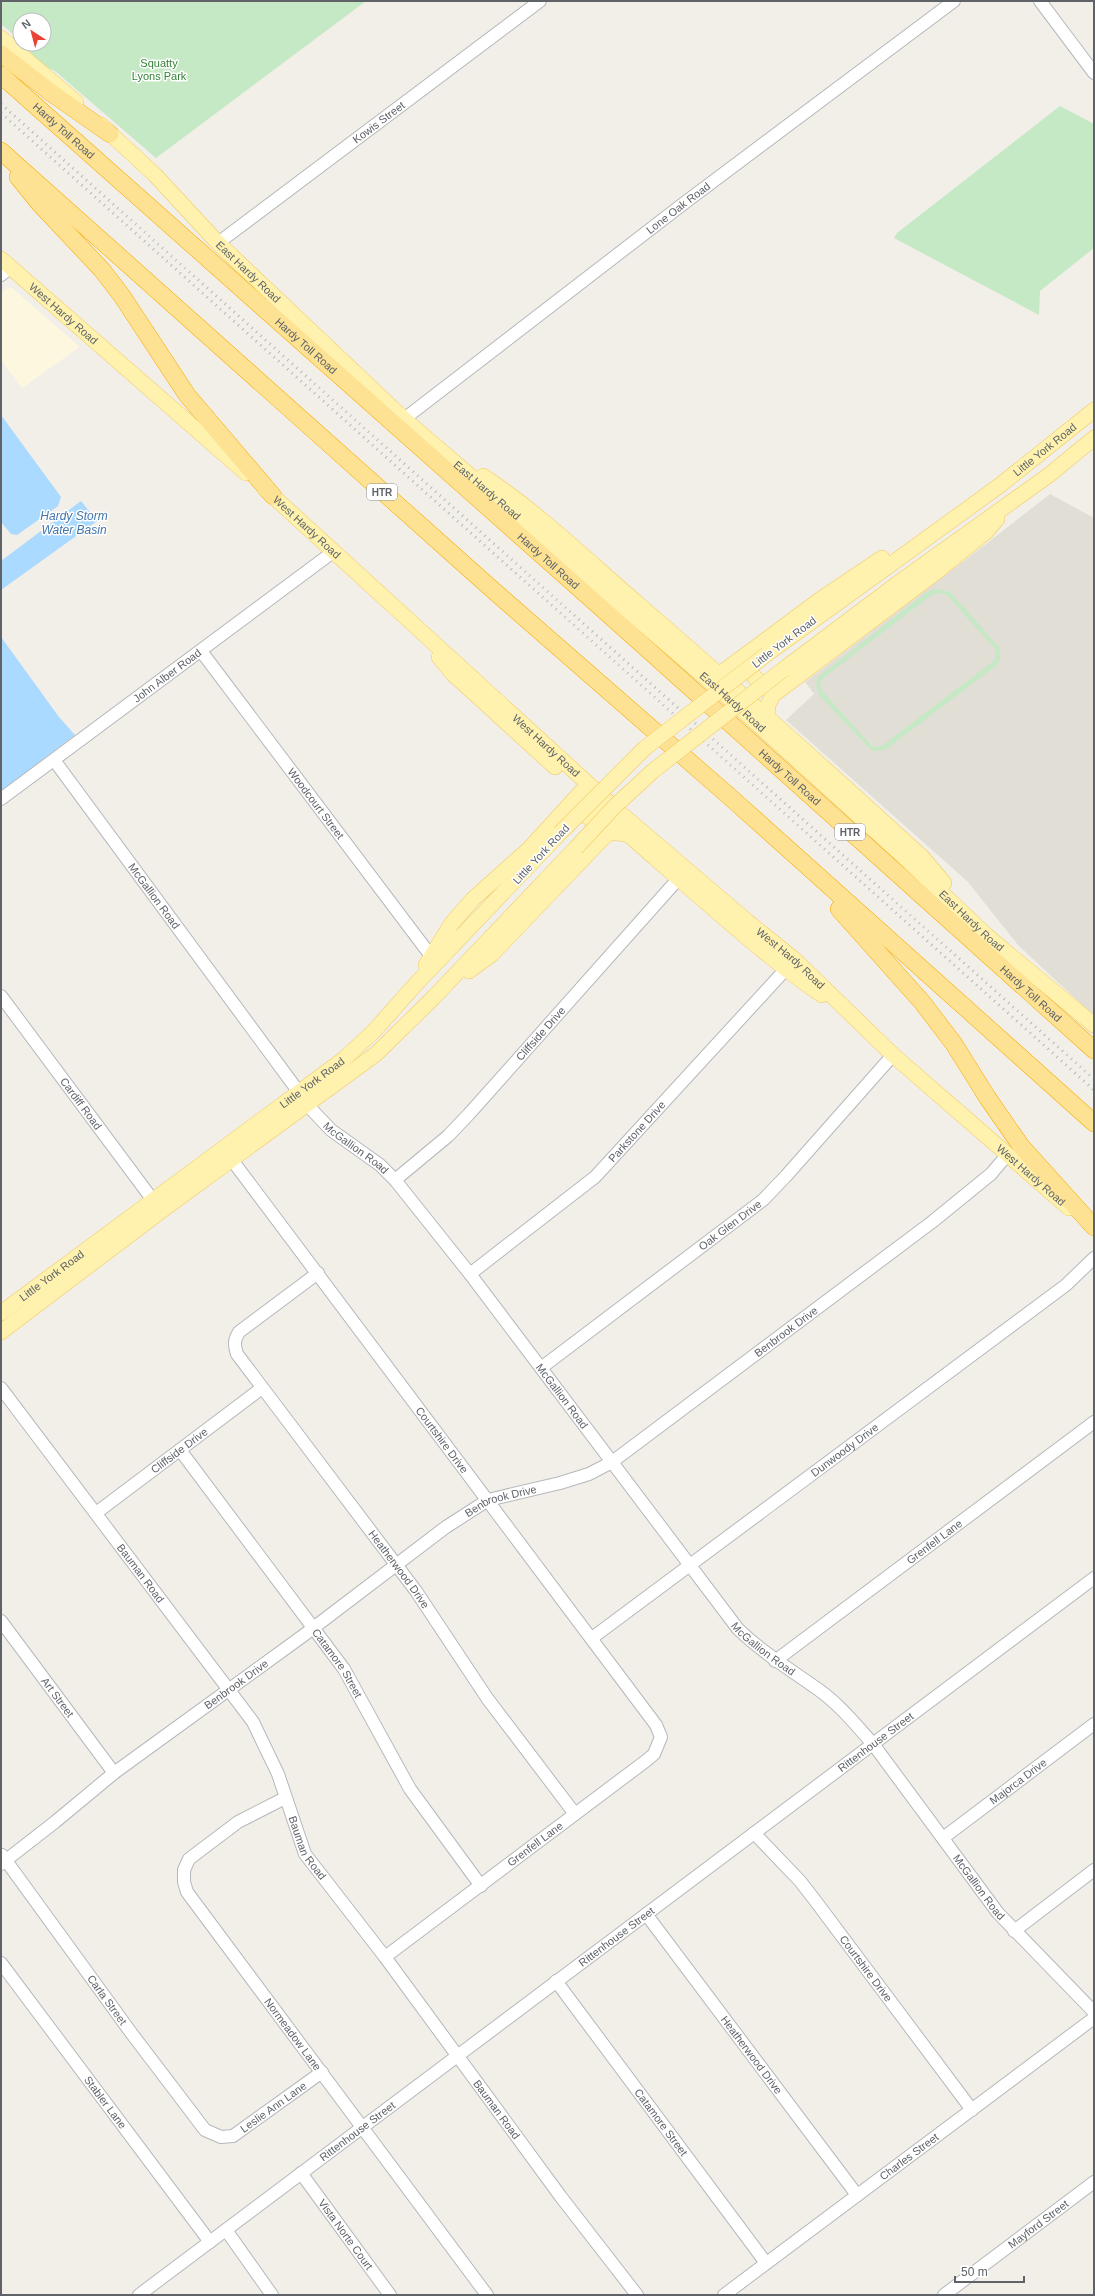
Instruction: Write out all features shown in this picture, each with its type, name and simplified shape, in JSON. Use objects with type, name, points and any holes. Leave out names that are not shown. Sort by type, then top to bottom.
[{"type":"highway","points":[[1,54],[50,92],[110,134]]},
{"type":"highway","name":"Hardy Toll Road","points":[[1,75],[602,608],[1094,1050]]},
{"type":"highway","name":"HTR","points":[[1,150],[494,591],[766,830],[1094,1123]]},
{"type":"highway","points":[[1,154],[39,203],[102,270],[122,296],[187,395],[273,496]]},
{"type":"highway","points":[[766,830],[922,1002],[954,1044],[987,1097],[1021,1146],[1094,1228]]},
{"type":"main road","name":"East Hardy Road","points":[[1,38],[155,175],[218,243],[404,419],[720,690],[903,856],[987,936],[1094,1025]]},
{"type":"main road","name":"West Hardy Road","points":[[4,267],[273,496],[598,793],[748,922],[795,960],[893,1055],[1007,1155],[1094,1228]]},
{"type":"main road","name":"Little York Road","points":[[1,1332],[157,1205],[299,1092],[344,1059],[374,1031],[558,826],[598,793],[645,748],[767,654],[999,486],[1094,410]]},
{"type":"main road","points":[[404,419],[526,506],[720,674],[922,857],[987,936]]},
{"type":"main road","name":"Little York Road","points":[[1,1313],[157,1205],[232,1160],[376,1054],[434,997],[614,807],[653,771],[784,669],[905,578],[1031,488],[1094,438]]},
{"type":"main road","points":[[1018,471],[1031,488]]},
{"type":"main road","points":[[720,674],[748,652],[878,560],[999,486]]},
{"type":"main road","points":[[767,716],[768,705],[773,695],[874,620],[986,532],[1012,501]]},
{"type":"main road","points":[[416,626],[452,674],[582,791],[625,834],[679,878],[731,926],[785,970],[853,1016]]},
{"type":"main road","points":[[748,652],[745,662],[755,678],[768,688],[783,687]]},
{"type":"main road","points":[[558,826],[582,791]]},
{"type":"main road","points":[[415,985],[430,956],[452,923],[473,899],[528,850],[574,812],[588,817],[599,832],[597,844]]},
{"type":"main road","points":[[434,997],[492,954],[597,844],[612,832],[625,834]]},
{"type":"street","name":"Kowis Street","points":[[218,243],[540,1]]},
{"type":"street","name":"Lone Oak Road","points":[[404,419],[695,195],[954,1]]},
{"type":"street","points":[[1040,1],[1094,73]]},
{"type":"street","name":"John Alber Road","points":[[1,799],[333,552]]},
{"type":"street","name":"Woodcourt Street","points":[[200,651],[430,956]]},
{"type":"street","name":"McGallion Road","points":[[54,760],[308,1105],[331,1130],[380,1165],[395,1180],[470,1274],[738,1629],[775,1661],[819,1690],[837,1705],[873,1744],[1014,1931],[1094,2012]]},
{"type":"street","name":"Cliffside Drive","points":[[395,1180],[448,1136],[469,1114],[679,878]]},
{"type":"street","name":"Parkstone Drive","points":[[470,1274],[595,1177],[785,970]]},
{"type":"street","name":"Cardiff Road","points":[[1,996],[157,1205]]},
{"type":"street","name":"Oak Glen Drive","points":[[541,1368],[762,1200],[786,1176],[893,1055]]},
{"type":"street","name":"Benbrook Drive","points":[[3,1859],[114,1773],[230,1689],[446,1528],[488,1500],[560,1483],[589,1474],[612,1462],[932,1222],[991,1174],[1007,1155]]},
{"type":"street","name":"Courtshire Drive","points":[[232,1160],[652,1719]]},
{"type":"street","name":"Dunwoody Drive","points":[[592,1638],[691,1567],[1066,1285],[1094,1258]]},
{"type":"street","name":"Heatherwood Drive","points":[[318,1273],[247,1327],[235,1339],[234,1346],[237,1354],[436,1618],[487,1698],[575,1814]]},
{"type":"street","name":"Bauman Road","points":[[1,1388],[230,1689],[253,1722],[268,1749],[278,1774],[305,1854],[385,1957],[561,2198],[637,2295]]},
{"type":"street","name":"Cliffside Drive","points":[[96,1513],[262,1388]]},
{"type":"street","name":"Grenfell Lane","points":[[775,1661],[1094,1422]]},
{"type":"street","name":"Catamore Street","points":[[180,1450],[313,1627],[355,1687],[410,1789],[481,1886]]},
{"type":"street","name":"Rittenhouse Street","points":[[140,2295],[1094,1578]]},
{"type":"street","name":"Art Street","points":[[1,1621],[114,1773]]},
{"type":"street","name":"Grenfell Lane","points":[[385,1957],[654,1754],[661,1737],[652,1719]]},
{"type":"street","name":"Majorca Drive","points":[[943,1838],[1094,1724]]},
{"type":"street","name":"Normeadow Lane","points":[[285,1798],[238,1822],[189,1859],[184,1870],[184,1882],[187,1892],[487,2295]]},
{"type":"street","name":"Courtshire Drive","points":[[754,1833],[800,1881],[972,2110]]},
{"type":"street","name":"Carla Street","points":[[3,1859],[205,2130],[221,2138]]},
{"type":"street","points":[[1014,1931],[1094,1870]]},
{"type":"street","name":"Heatherwood Drive","points":[[646,1914],[857,2195]]},
{"type":"street","name":"Stabler Lane","points":[[1,1963],[210,2242]]},
{"type":"street","name":"Catamore Street","points":[[556,1981],[766,2263]]},
{"type":"street","name":"Charles Street","points":[[724,2295],[1094,2018]]},
{"type":"street","name":"Leslie Ann Lane","points":[[221,2138],[233,2136],[322,2072]]},
{"type":"street","name":"Vista Norte Court","points":[[301,2173],[390,2295]]},
{"type":"street","name":"Mayford Street","points":[[944,2295],[1094,2182]]},
{"type":"street","points":[[226,2230],[272,2295]]},
{"type":"shaded area","points":[[11,287],[80,347],[22,388],[1,360],[1,292]]},
{"type":"shaded area","points":[[1050,494],[1094,518],[1093,1015],[1018,945],[968,882],[786,720],[814,694],[805,682]]},
{"type":"green space","name":"Squatty Lyons Park","points":[[1,1],[366,1],[156,158],[55,71],[41,63],[30,52],[52,52],[52,12],[12,12],[12,33],[1,24]]},
{"type":"green space","points":[[1060,106],[1094,124],[1094,248],[1040,291],[1039,315],[894,238],[897,233]]},
{"type":"green space","points":[[936,589],[950,592],[1000,648],[1000,659],[997,665],[885,750],[872,751],[819,695],[816,684],[818,677],[927,592]],"holes":[[[940,593],[947,595],[996,650],[995,660],[882,746],[873,747],[823,692],[820,684],[822,679],[930,596]]]},
{"type":"water","points":[[1,415],[61,497],[58,506],[17,535],[11,534],[1,522]]},
{"type":"water","name":"Hardy Storm Water Basin","points":[[81,501],[97,521],[1,590],[1,561]]},
{"type":"water","points":[[1,637],[59,717],[75,735],[1,791]]},
{"type":"railway","points":[[1,104],[1094,1079]]},
{"type":"railway","points":[[1,113],[1094,1090]]}]
